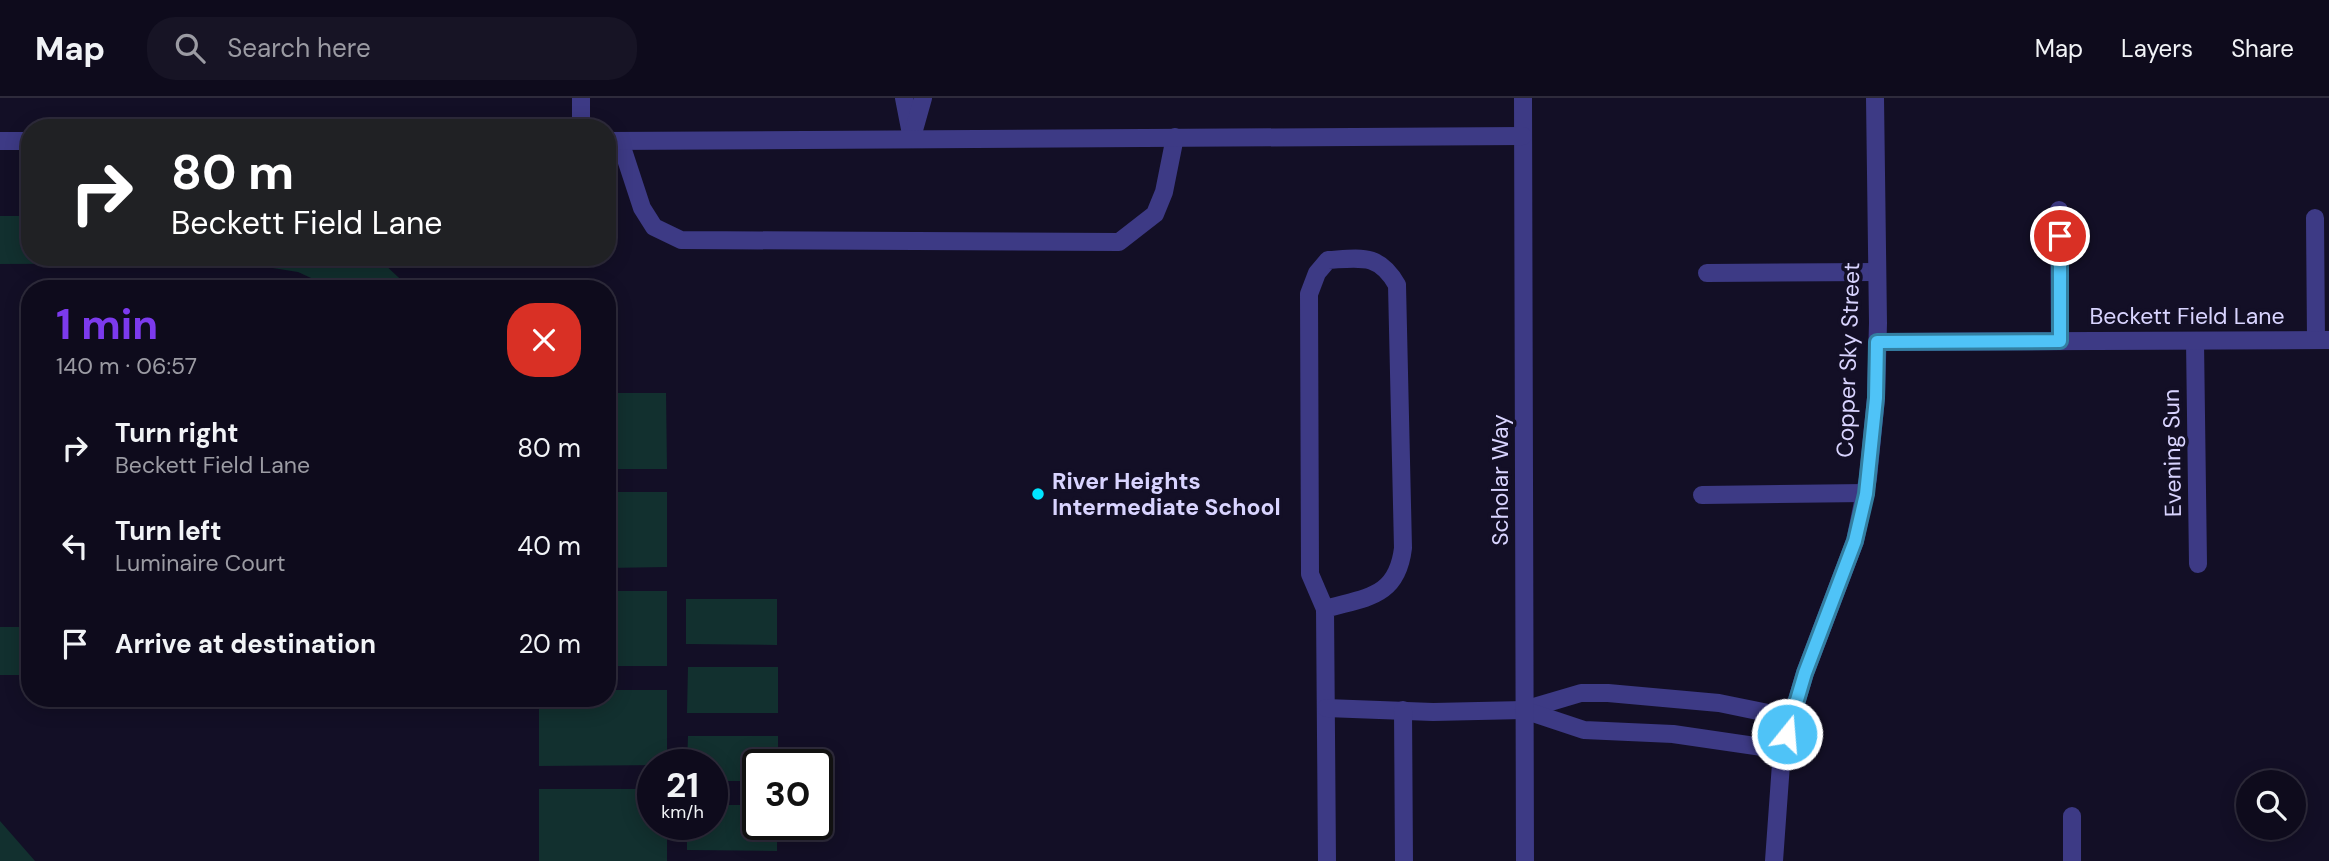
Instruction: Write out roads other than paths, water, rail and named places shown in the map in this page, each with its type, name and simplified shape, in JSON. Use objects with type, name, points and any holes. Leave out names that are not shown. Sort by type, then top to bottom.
[{"type":"street","points":[[581,98],[581,119]]},
{"type":"street","points":[[904,98],[912,137]]},
{"type":"street","points":[[912,137],[923,98]]},
{"type":"street","name":"Scholar Way","points":[[1523,98],[1525,861]]},
{"type":"street","name":"Copper Sky Street","points":[[1774,861],[1782,750],[1805,673],[1855,541],[1866,494],[1876,398],[1875,98]]},
{"type":"street","points":[[616,141],[912,137],[1523,136]]},
{"type":"street","points":[[616,146],[642,208],[654,227],[681,240],[1119,242],[1155,214],[1164,192],[1175,137]]},
{"type":"street","points":[[0,141],[21,141]]},
{"type":"street","points":[[2059,210],[2060,341]]},
{"type":"street","points":[[2315,218],[2322,340]]},
{"type":"street","points":[[1325,609],[1366,599],[1390,584],[1401,570],[1403,548],[1397,285],[1389,271],[1374,259],[1328,260],[1317,273],[1309,294],[1310,574],[1325,609],[1327,861]]},
{"type":"street","points":[[1707,273],[1877,272]]},
{"type":"street","name":"Beckett Field Lane","points":[[1877,342],[2322,340]]},
{"type":"street","name":"Evening Sun","points":[[2195,341],[2198,565]]},
{"type":"street","points":[[1702,495],[1866,494]]},
{"type":"street","points":[[1326,708],[1524,710],[1581,693],[1608,693],[1719,703],[1792,718]]},
{"type":"street","points":[[1403,710],[1404,861]]},
{"type":"street","points":[[1524,710],[1584,730],[1673,734],[1782,750]]},
{"type":"street","points":[[2072,816],[2072,861]]},
{"type":"place","name":"River Heights Intermediate School","points":[[1038,494]]}]
